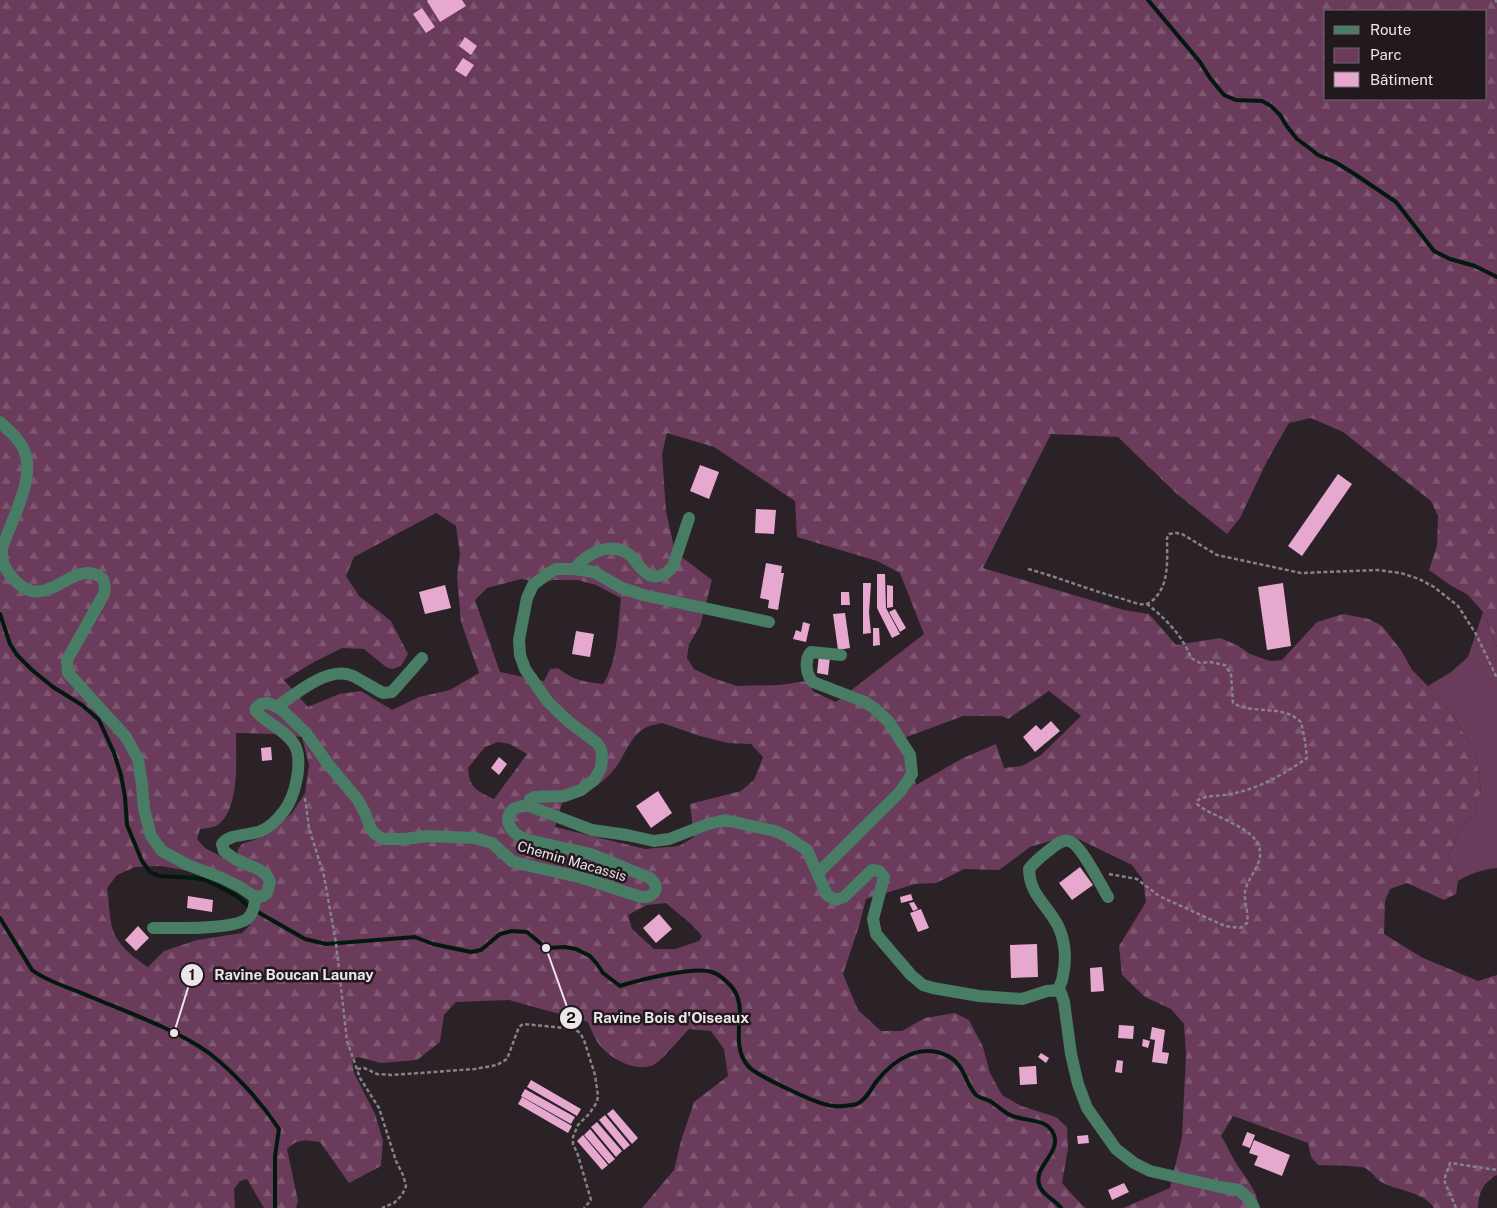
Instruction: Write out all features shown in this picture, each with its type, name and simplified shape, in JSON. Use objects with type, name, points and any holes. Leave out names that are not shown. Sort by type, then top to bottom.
[{"type":"street","points":[[0,422],[22,446],[27,461],[22,496],[2,549],[5,568],[17,583],[31,592],[48,590],[82,574],[97,575],[103,579],[104,594],[67,660],[68,673],[126,738],[138,759],[144,809],[151,836],[162,851],[188,865],[240,887],[254,906]]},
{"type":"street","points":[[574,569],[580,562],[595,553],[607,548],[616,548],[631,556],[645,573],[651,576],[660,576],[669,572],[673,566],[689,518]]},
{"type":"street","points":[[770,622],[643,595],[622,588],[594,572],[556,569],[546,575],[533,585],[526,598],[519,640],[520,655],[525,668],[548,702],[569,722],[597,743],[601,748],[602,757],[601,768],[594,780],[581,790],[564,796],[534,796],[530,799],[529,806],[592,830],[654,841],[669,839],[708,824],[725,820],[775,831],[806,850],[827,894],[836,900],[844,897],[872,870],[879,871],[884,877],[873,919],[876,934],[911,975],[923,985],[979,996],[1022,999],[1046,991],[1058,990]]},
{"type":"street","points":[[818,874],[900,792],[912,774],[910,755],[889,722],[874,708],[865,702],[813,682],[809,678],[808,654],[811,652],[841,656]]},
{"type":"street","points":[[153,928],[221,926],[241,922],[248,918],[254,906],[268,893],[270,882],[267,876],[260,870],[224,851],[222,844],[225,840],[234,836],[252,834],[264,830],[274,822],[286,809],[297,779],[298,759],[296,747],[277,727],[261,718],[256,708],[261,704],[277,707],[312,682],[340,674],[351,675],[383,693],[392,692],[422,658]]},
{"type":"street","name":"Chemin Macassis","points":[[277,707],[306,733],[328,764],[358,800],[371,829],[383,839],[405,840],[428,836],[475,838],[492,843],[512,860],[521,864],[584,878],[641,897],[647,898],[654,894],[656,887],[654,881],[650,878],[606,859],[518,836],[508,824],[510,812],[516,807],[529,806]]},
{"type":"street","points":[[1108,897],[1076,845],[1068,840],[1061,841],[1036,859],[1029,869],[1030,882],[1055,920],[1062,936],[1064,951],[1063,976],[1058,990],[1064,1002],[1071,1054],[1078,1084],[1087,1108],[1116,1149],[1134,1163],[1150,1171],[1240,1190],[1254,1208]]},
{"type":"path","points":[[1028,568],[1113,596],[1140,604],[1147,604],[1153,600],[1161,588],[1167,573],[1167,538],[1169,534],[1176,533],[1182,534],[1217,555],[1301,573],[1377,570],[1401,573],[1434,587],[1458,606],[1476,634],[1497,678]]},
{"type":"path","points":[[1092,871],[1137,879],[1159,896],[1225,926],[1240,928],[1247,923],[1248,914],[1245,904],[1245,890],[1260,856],[1258,845],[1242,827],[1227,819],[1204,811],[1197,804],[1198,800],[1203,797],[1235,794],[1252,788],[1291,770],[1307,758],[1302,722],[1291,715],[1241,708],[1233,703],[1230,674],[1225,665],[1210,662],[1200,663],[1191,658],[1187,648],[1173,628],[1147,604]]},
{"type":"path","points":[[297,779],[302,786],[309,828],[324,876],[336,944],[347,1041],[360,1078],[379,1108],[406,1186],[402,1195],[394,1203],[382,1208]]},
{"type":"path","points":[[357,1069],[364,1068],[377,1074],[392,1075],[475,1069],[497,1065],[507,1059],[519,1027],[523,1024],[575,1029],[584,1040],[595,1075],[598,1096],[597,1102],[578,1125],[573,1137],[573,1145],[577,1152],[591,1200],[584,1208]]},
{"type":"path","points":[[1456,1208],[1444,1180],[1450,1163],[1497,1170]]},
{"type":"green space","points":[[0,0],[1497,0],[1497,647],[1483,612],[1468,595],[1429,570],[1437,546],[1438,516],[1431,501],[1343,432],[1311,418],[1289,423],[1267,461],[1240,518],[1227,534],[1177,494],[1118,437],[1051,434],[983,568],[1124,610],[1149,614],[1176,645],[1220,638],[1237,645],[1250,654],[1270,661],[1282,660],[1317,622],[1343,614],[1369,619],[1382,626],[1401,650],[1412,670],[1456,720],[1476,755],[1481,789],[1474,815],[1461,827],[1448,857],[1458,881],[1456,894],[1444,900],[1407,883],[1390,889],[1385,901],[1384,934],[1421,957],[1478,981],[1497,975],[1497,1175],[1488,1181],[1482,1189],[1478,1208],[1434,1208],[1418,1195],[1381,1182],[1365,1168],[1318,1165],[1311,1157],[1308,1143],[1233,1116],[1221,1136],[1254,1191],[1259,1208],[1123,1208],[1170,1188],[1182,1137],[1186,1055],[1184,1024],[1171,1009],[1145,997],[1122,975],[1119,946],[1146,902],[1143,880],[1132,865],[1070,835],[1030,847],[999,870],[964,869],[936,883],[915,884],[866,899],[843,974],[858,1010],[881,1031],[902,1031],[925,1018],[955,1013],[969,1020],[983,1047],[990,1073],[1002,1095],[1021,1106],[1056,1117],[1067,1127],[1068,1148],[1062,1183],[1086,1208],[642,1208],[674,1170],[694,1102],[728,1076],[724,1049],[711,1031],[689,1029],[666,1055],[653,1065],[646,1067],[631,1066],[615,1059],[603,1049],[588,1022],[509,1000],[456,1002],[444,1015],[440,1042],[417,1060],[381,1063],[358,1057],[352,1060],[354,1073],[375,1114],[383,1141],[381,1166],[349,1183],[320,1142],[298,1141],[287,1149],[298,1201],[296,1208],[264,1208],[247,1179],[240,1181],[234,1189],[235,1208],[0,1208]],"holes":[[[667,433],[714,447],[795,501],[797,537],[877,561],[900,573],[924,634],[836,702],[814,692],[806,681],[780,685],[737,686],[694,669],[687,658],[689,644],[700,626],[712,580],[675,552],[666,511],[662,454]],[[436,513],[456,526],[460,554],[457,576],[461,622],[479,673],[450,690],[419,697],[392,710],[361,691],[339,694],[308,707],[284,680],[314,662],[342,648],[364,649],[386,667],[392,669],[401,666],[408,654],[391,621],[359,596],[346,576],[354,557]],[[521,579],[544,583],[553,580],[578,580],[596,585],[621,598],[612,665],[603,684],[579,680],[558,668],[550,669],[544,681],[500,672],[475,600],[487,588]],[[1049,691],[1081,716],[1041,755],[1022,766],[1004,768],[996,744],[963,758],[916,785],[904,738],[963,716],[1002,716],[1008,719]],[[662,723],[728,743],[751,744],[763,757],[754,780],[741,791],[690,804],[694,837],[679,846],[645,849],[555,827],[562,803],[585,793],[599,784],[616,767],[637,734],[647,727]],[[236,733],[302,737],[309,765],[305,793],[292,813],[265,836],[242,844],[238,849],[235,864],[205,848],[197,839],[200,829],[217,825],[226,816],[231,806],[235,781]],[[498,742],[510,744],[527,754],[494,799],[475,788],[469,775],[468,768],[485,747]],[[160,866],[208,874],[259,900],[250,925],[242,933],[197,940],[164,951],[148,967],[126,950],[114,933],[107,888],[117,875],[135,867]],[[666,903],[702,936],[699,941],[675,949],[654,949],[632,929],[628,915],[647,905]]]},
{"type":"green space","points":[[1483,612],[1497,647],[1497,868],[1477,872],[1458,881],[1448,857],[1461,827],[1474,815],[1481,789],[1476,755],[1456,720],[1428,686],[1451,672],[1468,657]]},
{"type":"building","points":[[428,0],[462,0],[466,6],[440,22]]},
{"type":"building","points":[[422,8],[435,27],[426,33],[413,14]]},
{"type":"building","points":[[465,37],[477,46],[471,55],[459,46]]},
{"type":"building","points":[[463,58],[474,65],[466,77],[455,70]]},
{"type":"building","points":[[700,465],[719,472],[709,499],[690,491]]},
{"type":"building","points":[[1338,474],[1352,484],[1302,556],[1288,546]]},
{"type":"building","points":[[756,509],[776,510],[774,534],[755,533]]},
{"type":"building","points":[[766,563],[782,566],[781,573],[784,573],[778,610],[768,608],[769,600],[760,598]]},
{"type":"building","points":[[877,574],[885,574],[886,608],[900,634],[892,638],[877,608]]},
{"type":"building","points":[[863,583],[871,583],[869,613],[871,633],[863,634]]},
{"type":"building","points":[[1283,583],[1291,646],[1267,650],[1258,587]]},
{"type":"building","points":[[445,585],[451,608],[425,614],[419,592]]},
{"type":"building","points":[[887,585],[893,586],[893,607],[887,608]]},
{"type":"building","points":[[841,592],[849,592],[850,605],[841,605]]},
{"type":"building","points":[[895,609],[906,628],[900,632],[889,612]]},
{"type":"building","points":[[845,613],[850,648],[838,650],[833,614]]},
{"type":"building","points":[[803,622],[810,624],[806,642],[793,639],[796,630],[801,632]]},
{"type":"building","points":[[873,628],[879,628],[880,645],[873,646]]},
{"type":"building","points":[[576,631],[594,634],[590,657],[572,654]]},
{"type":"building","points":[[819,655],[830,657],[828,675],[817,673]]},
{"type":"building","points":[[1051,721],[1060,731],[1035,752],[1023,737],[1036,725],[1041,730]]},
{"type":"building","points":[[271,747],[272,760],[262,761],[261,748]]},
{"type":"building","points":[[499,757],[507,764],[499,775],[491,768]]},
{"type":"building","points":[[658,791],[672,813],[651,828],[636,806]]},
{"type":"building","points":[[1080,867],[1093,885],[1072,900],[1059,883]]},
{"type":"building","points":[[911,894],[913,900],[901,903],[900,897]]},
{"type":"building","points":[[188,896],[213,900],[212,912],[187,908]]},
{"type":"building","points":[[914,902],[918,909],[913,911],[909,903]]},
{"type":"building","points":[[921,909],[929,928],[918,932],[910,913]]},
{"type":"building","points":[[659,914],[672,929],[656,943],[643,928]]},
{"type":"building","points":[[138,926],[149,938],[136,951],[125,940]]},
{"type":"building","points":[[1037,944],[1038,977],[1011,978],[1010,945]]},
{"type":"building","points":[[1102,967],[1104,991],[1091,992],[1090,968]]},
{"type":"building","points":[[1119,1025],[1134,1026],[1133,1039],[1118,1038]]},
{"type":"building","points":[[1152,1027],[1165,1030],[1162,1052],[1169,1053],[1167,1064],[1152,1062],[1155,1040],[1150,1039]]},
{"type":"building","points":[[1143,1039],[1150,1041],[1148,1048],[1142,1046]]},
{"type":"building","points":[[1041,1053],[1049,1058],[1046,1063],[1038,1057]]},
{"type":"building","points":[[1117,1060],[1123,1061],[1122,1073],[1115,1072]]},
{"type":"building","points":[[1036,1066],[1037,1084],[1020,1085],[1019,1067]]},
{"type":"building","points":[[531,1080],[581,1109],[577,1116],[527,1087]]},
{"type":"building","points":[[525,1089],[575,1117],[571,1124],[521,1096]]},
{"type":"building","points":[[522,1097],[572,1126],[568,1133],[518,1104]]},
{"type":"building","points":[[613,1109],[638,1138],[632,1144],[607,1114]]},
{"type":"building","points":[[605,1115],[630,1145],[624,1150],[599,1120]]},
{"type":"building","points":[[597,1122],[622,1151],[616,1157],[591,1127]]},
{"type":"building","points":[[590,1129],[615,1159],[609,1164],[584,1135]]},
{"type":"building","points":[[1247,1132],[1255,1135],[1250,1148],[1242,1145]]},
{"type":"building","points":[[583,1135],[608,1165],[602,1170],[577,1141]]},
{"type":"building","points":[[1088,1135],[1089,1143],[1078,1144],[1077,1136]]},
{"type":"building","points":[[1254,1140],[1290,1155],[1282,1176],[1254,1165],[1258,1156],[1249,1153]]},
{"type":"building","points":[[1124,1183],[1129,1192],[1112,1200],[1108,1190]]},
{"type":"waterway","points":[[1148,0],[1200,62],[1224,95],[1236,100],[1262,101],[1271,106],[1297,139],[1318,155],[1335,162],[1396,202],[1434,251],[1450,259],[1475,266],[1497,277]]},
{"type":"waterway","points":[[0,614],[10,644],[17,655],[53,687],[82,705],[99,720],[114,753],[121,775],[127,825],[142,861],[150,872],[159,876],[195,878],[208,881],[237,896],[249,907],[305,939],[326,944],[415,937],[433,944],[471,952],[481,950],[500,934],[512,931],[527,932],[546,948],[565,947],[576,949],[590,956],[603,973],[620,986],[680,972],[712,972],[726,981],[737,996],[740,1009],[740,1048],[749,1067],[762,1076],[792,1091],[824,1104],[836,1106],[857,1104],[866,1097],[883,1074],[899,1060],[917,1052],[938,1052],[948,1056],[958,1064],[976,1095],[990,1101],[1014,1117],[1040,1122],[1051,1129],[1054,1135],[1054,1148],[1042,1167],[1038,1180],[1042,1190],[1061,1208]]},
{"type":"waterway","points":[[0,918],[32,970],[39,975],[182,1036],[209,1053],[247,1088],[279,1129],[275,1156],[275,1208]]},
{"type":"place","name":"Ravine Bois d'Oiseaux","points":[[546,948]]},
{"type":"place","name":"Ravine Boucan Launay","points":[[174,1033]]}]
